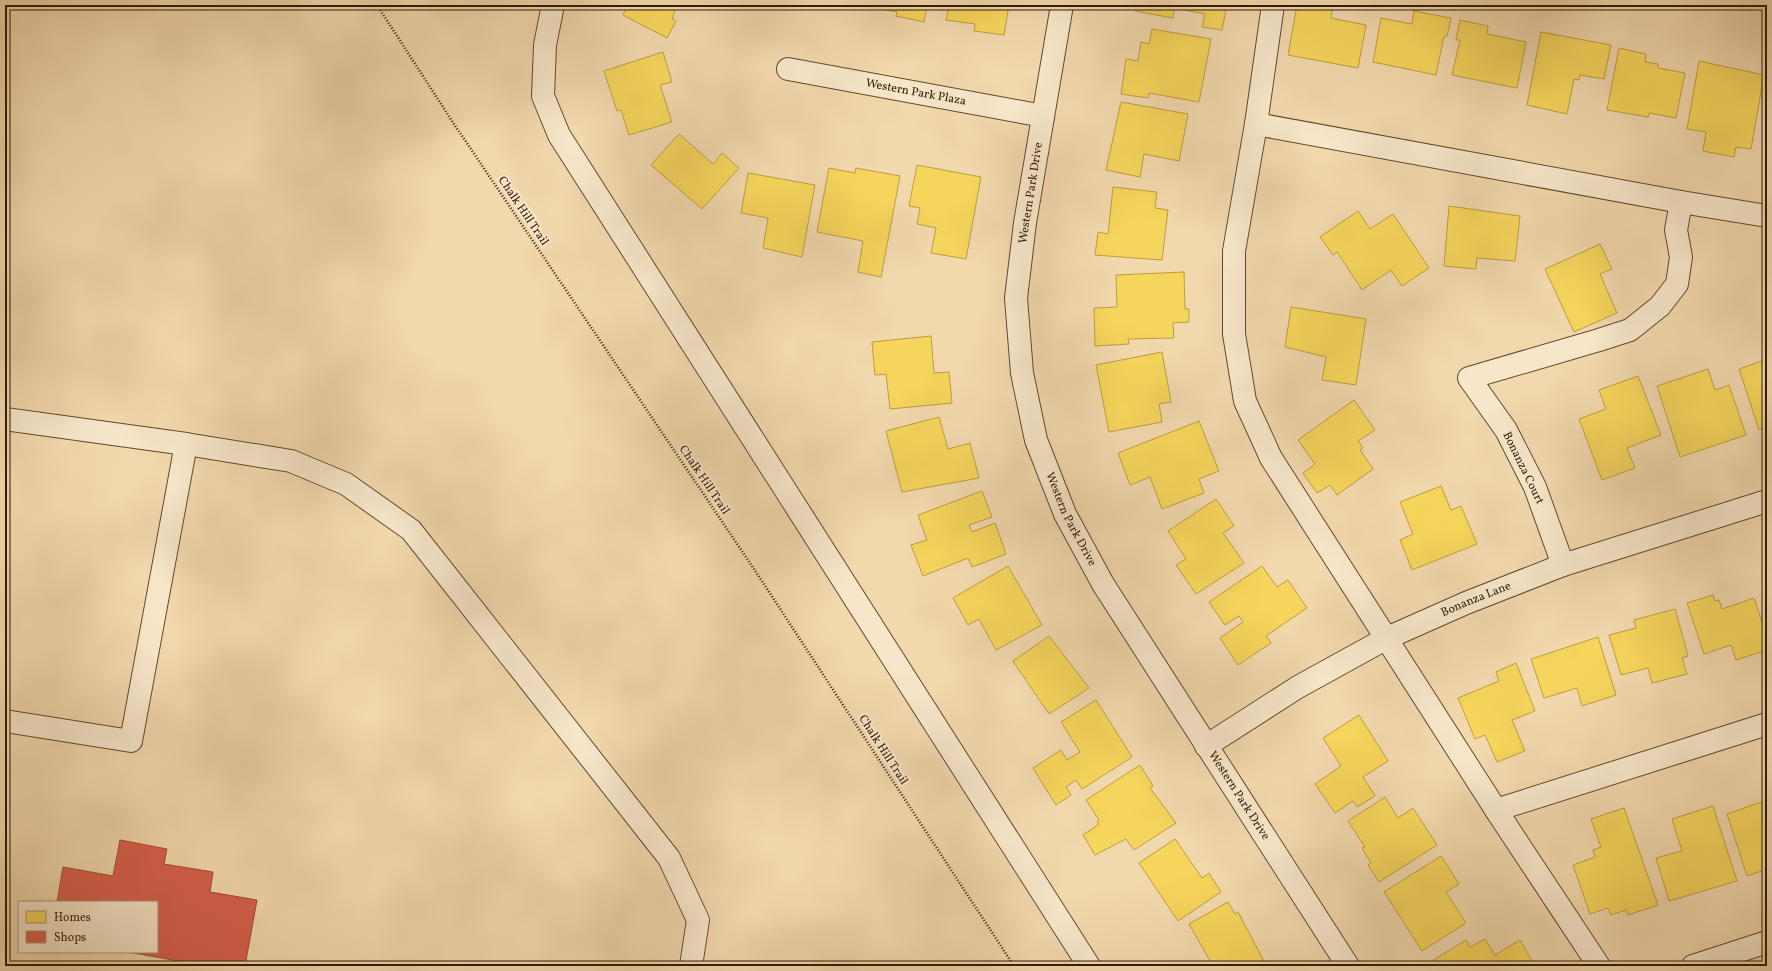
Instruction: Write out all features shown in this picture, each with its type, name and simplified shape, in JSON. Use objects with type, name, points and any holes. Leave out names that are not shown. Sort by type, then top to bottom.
[{"type":"street","points":[[553,5],[545,45],[543,96],[558,135],[1089,966]]},
{"type":"street","name":"Western Park Drive","points":[[1062,5],[1025,223],[1016,298],[1022,373],[1036,440],[1065,514],[1099,577],[1348,966]]},
{"type":"street","points":[[1273,5],[1256,124],[1234,252],[1234,334],[1245,401],[1271,458],[1496,810],[1599,966]]},
{"type":"street","name":"Western Park Plaza","points":[[788,69],[1043,116]]},
{"type":"street","points":[[1256,124],[1681,202],[1767,216]]},
{"type":"street","name":"Bonanza Court","points":[[1563,565],[1535,487],[1506,430],[1468,378],[1630,330],[1660,306],[1677,284],[1681,257],[1676,230],[1681,202]]},
{"type":"street","points":[[5,419],[186,444],[291,461],[346,484],[411,530],[669,858],[698,920],[691,966]]},
{"type":"street","points":[[5,722],[131,741],[186,444]]},
{"type":"street","name":"Bonanza Lane","points":[[1206,746],[1298,687],[1387,638],[1466,603],[1563,565],[1767,501]]},
{"type":"street","points":[[1496,810],[1767,724]]},
{"type":"street","points":[[1693,966],[1767,942]]},
{"type":"path","name":"Chalk Hill Trail","points":[[377,5],[456,128],[758,576],[1014,966]]},
{"type":"building: Homes","points":[[628,5],[677,5],[672,19],[676,21],[667,38],[623,15]]},
{"type":"building: Homes","points":[[881,5],[927,5],[924,22],[896,16],[897,12],[880,9]]},
{"type":"building: Homes","points":[[949,5],[1009,5],[1004,35],[974,31],[975,24],[946,20]]},
{"type":"building: Homes","points":[[1136,5],[1227,5],[1222,30],[1202,27],[1205,14],[1174,8],[1173,18],[1135,11]]},
{"type":"building: Homes","points":[[1297,5],[1333,5],[1331,18],[1366,25],[1358,68],[1288,55]]},
{"type":"building: Homes","points":[[1414,11],[1451,18],[1447,36],[1444,36],[1436,75],[1373,62],[1381,18],[1412,24]]},
{"type":"building: Homes","points":[[1460,20],[1488,26],[1487,34],[1526,42],[1517,88],[1452,75],[1460,40],[1456,40]]},
{"type":"building: Homes","points":[[1152,29],[1211,39],[1199,102],[1149,93],[1148,98],[1121,94],[1126,59],[1138,61],[1141,42],[1149,44]]},
{"type":"building: Homes","points":[[1541,32],[1611,45],[1604,79],[1580,75],[1579,80],[1574,79],[1567,114],[1527,105]]},
{"type":"building: Homes","points":[[1619,48],[1646,54],[1645,62],[1658,64],[1658,68],[1685,73],[1676,118],[1649,113],[1648,117],[1607,110]]},
{"type":"building: Homes","points":[[663,52],[672,82],[660,85],[672,122],[629,135],[621,110],[617,111],[604,71]]},
{"type":"building: Homes","points":[[1699,61],[1764,75],[1751,149],[1736,147],[1734,157],[1703,151],[1706,132],[1687,129]]},
{"type":"building: Homes","points":[[1121,102],[1188,114],[1179,161],[1144,154],[1140,177],[1106,170]]},
{"type":"building: Homes","points":[[679,134],[713,164],[722,153],[739,168],[702,209],[651,165]]},
{"type":"building: Homes","points":[[917,165],[981,177],[966,259],[931,253],[936,228],[917,224],[920,208],[909,206]]},
{"type":"building: Homes","points":[[829,168],[855,173],[856,168],[900,176],[881,277],[858,272],[863,241],[817,232]]},
{"type":"building: Homes","points":[[748,173],[815,185],[802,257],[763,248],[768,218],[741,213]]},
{"type":"building: Homes","points":[[1113,187],[1157,192],[1155,208],[1168,210],[1162,260],[1095,255],[1098,232],[1108,234]]},
{"type":"building: Homes","points":[[1449,206],[1520,216],[1515,261],[1477,258],[1476,269],[1444,266]]},
{"type":"building: Homes","points":[[1358,211],[1370,229],[1393,214],[1429,268],[1402,286],[1391,270],[1362,290],[1337,252],[1333,255],[1320,237]]},
{"type":"building: Homes","points":[[1600,244],[1612,269],[1600,274],[1617,313],[1574,332],[1545,269]]},
{"type":"building: Homes","points":[[1184,272],[1185,309],[1189,309],[1189,322],[1173,323],[1174,338],[1128,339],[1129,344],[1095,346],[1094,308],[1117,307],[1116,275]]},
{"type":"building: Homes","points":[[1291,307],[1366,319],[1356,385],[1322,380],[1326,357],[1285,347]]},
{"type":"building: Homes","points":[[931,336],[934,373],[949,372],[952,403],[890,409],[886,374],[875,375],[872,342]]},
{"type":"building: Homes","points":[[1162,352],[1171,402],[1159,404],[1162,422],[1109,432],[1096,365]]},
{"type":"building: Homes","points":[[1767,359],[1767,427],[1759,430],[1739,369]]},
{"type":"building: Homes","points":[[1708,369],[1715,390],[1729,385],[1746,435],[1680,457],[1657,386]]},
{"type":"building: Homes","points":[[1638,376],[1661,435],[1627,448],[1635,468],[1602,480],[1579,419],[1606,409],[1599,390]]},
{"type":"building: Homes","points":[[1354,400],[1375,430],[1358,441],[1363,448],[1360,450],[1373,469],[1337,495],[1330,485],[1317,493],[1303,473],[1315,464],[1298,440]]},
{"type":"building: Homes","points":[[939,417],[948,449],[970,443],[979,478],[902,492],[886,431]]},
{"type":"building: Homes","points":[[1199,421],[1219,471],[1199,479],[1204,493],[1162,509],[1150,477],[1130,485],[1118,453]]},
{"type":"building: Homes","points":[[1441,486],[1451,510],[1461,506],[1477,544],[1412,570],[1400,540],[1413,534],[1400,502]]},
{"type":"building: Homes","points":[[982,491],[992,517],[969,525],[972,532],[995,523],[1006,554],[972,567],[968,558],[923,576],[911,545],[927,540],[918,515]]},
{"type":"building: Homes","points":[[1216,499],[1234,526],[1223,533],[1244,563],[1196,594],[1176,565],[1186,559],[1168,531]]},
{"type":"building: Homes","points":[[1008,566],[1042,625],[996,650],[979,619],[968,625],[953,598]]},
{"type":"building: Homes","points":[[1262,566],[1277,587],[1288,580],[1307,608],[1266,636],[1271,643],[1238,665],[1220,638],[1243,622],[1239,616],[1225,625],[1209,602]]},
{"type":"building: Homes","points":[[1713,595],[1715,601],[1719,600],[1722,609],[1754,598],[1767,637],[1767,650],[1736,660],[1731,645],[1704,654],[1687,603]]},
{"type":"building: Homes","points":[[1675,609],[1688,656],[1682,658],[1687,674],[1652,683],[1648,668],[1621,675],[1609,635],[1636,628],[1634,620]]},
{"type":"building: Homes","points":[[1049,636],[1089,688],[1049,714],[1013,661]]},
{"type":"building: Homes","points":[[1598,637],[1616,695],[1582,706],[1577,688],[1544,698],[1531,659]]},
{"type":"building: Homes","points":[[1516,663],[1535,711],[1512,720],[1525,751],[1497,762],[1485,735],[1475,739],[1458,698],[1499,681],[1496,672]]},
{"type":"building: Homes","points":[[1096,700],[1132,757],[1082,789],[1076,780],[1066,787],[1071,795],[1056,805],[1033,768],[1061,750],[1067,760],[1080,752],[1061,722]]},
{"type":"building: Homes","points":[[1359,715],[1388,761],[1363,777],[1375,796],[1357,807],[1353,801],[1335,813],[1315,784],[1341,766],[1323,738]]},
{"type":"building: Homes","points":[[1140,765],[1153,786],[1150,788],[1176,823],[1134,850],[1126,839],[1095,855],[1083,835],[1099,824],[1097,822],[1099,820],[1086,800]]},
{"type":"building: Homes","points":[[1385,797],[1398,818],[1413,808],[1437,845],[1379,882],[1368,865],[1371,863],[1362,848],[1365,847],[1348,821]]},
{"type":"building: Homes","points":[[1767,800],[1767,869],[1747,876],[1727,814]]},
{"type":"building: Homes","points":[[1713,806],[1737,881],[1669,901],[1656,858],[1682,851],[1672,819]]},
{"type":"building: Homes","points":[[1624,808],[1658,905],[1628,915],[1626,910],[1611,915],[1608,908],[1590,914],[1573,865],[1595,857],[1593,850],[1601,847],[1591,819]]},
{"type":"building: Homes","points":[[1175,839],[1202,878],[1209,873],[1221,892],[1178,921],[1139,863]]},
{"type":"building: Homes","points":[[1441,856],[1459,884],[1446,892],[1466,923],[1422,951],[1384,892]]},
{"type":"building: Homes","points":[[1228,902],[1235,914],[1238,912],[1264,961],[1255,966],[1213,966],[1189,924]]},
{"type":"building: Homes","points":[[1485,939],[1495,955],[1520,940],[1535,966],[1431,966],[1429,963],[1466,940],[1470,947]]},
{"type":"building: Shops","points":[[120,840],[167,849],[164,864],[213,872],[210,892],[257,900],[245,966],[206,966],[134,953],[158,953],[158,901],[57,901],[63,867],[113,876]]}]
